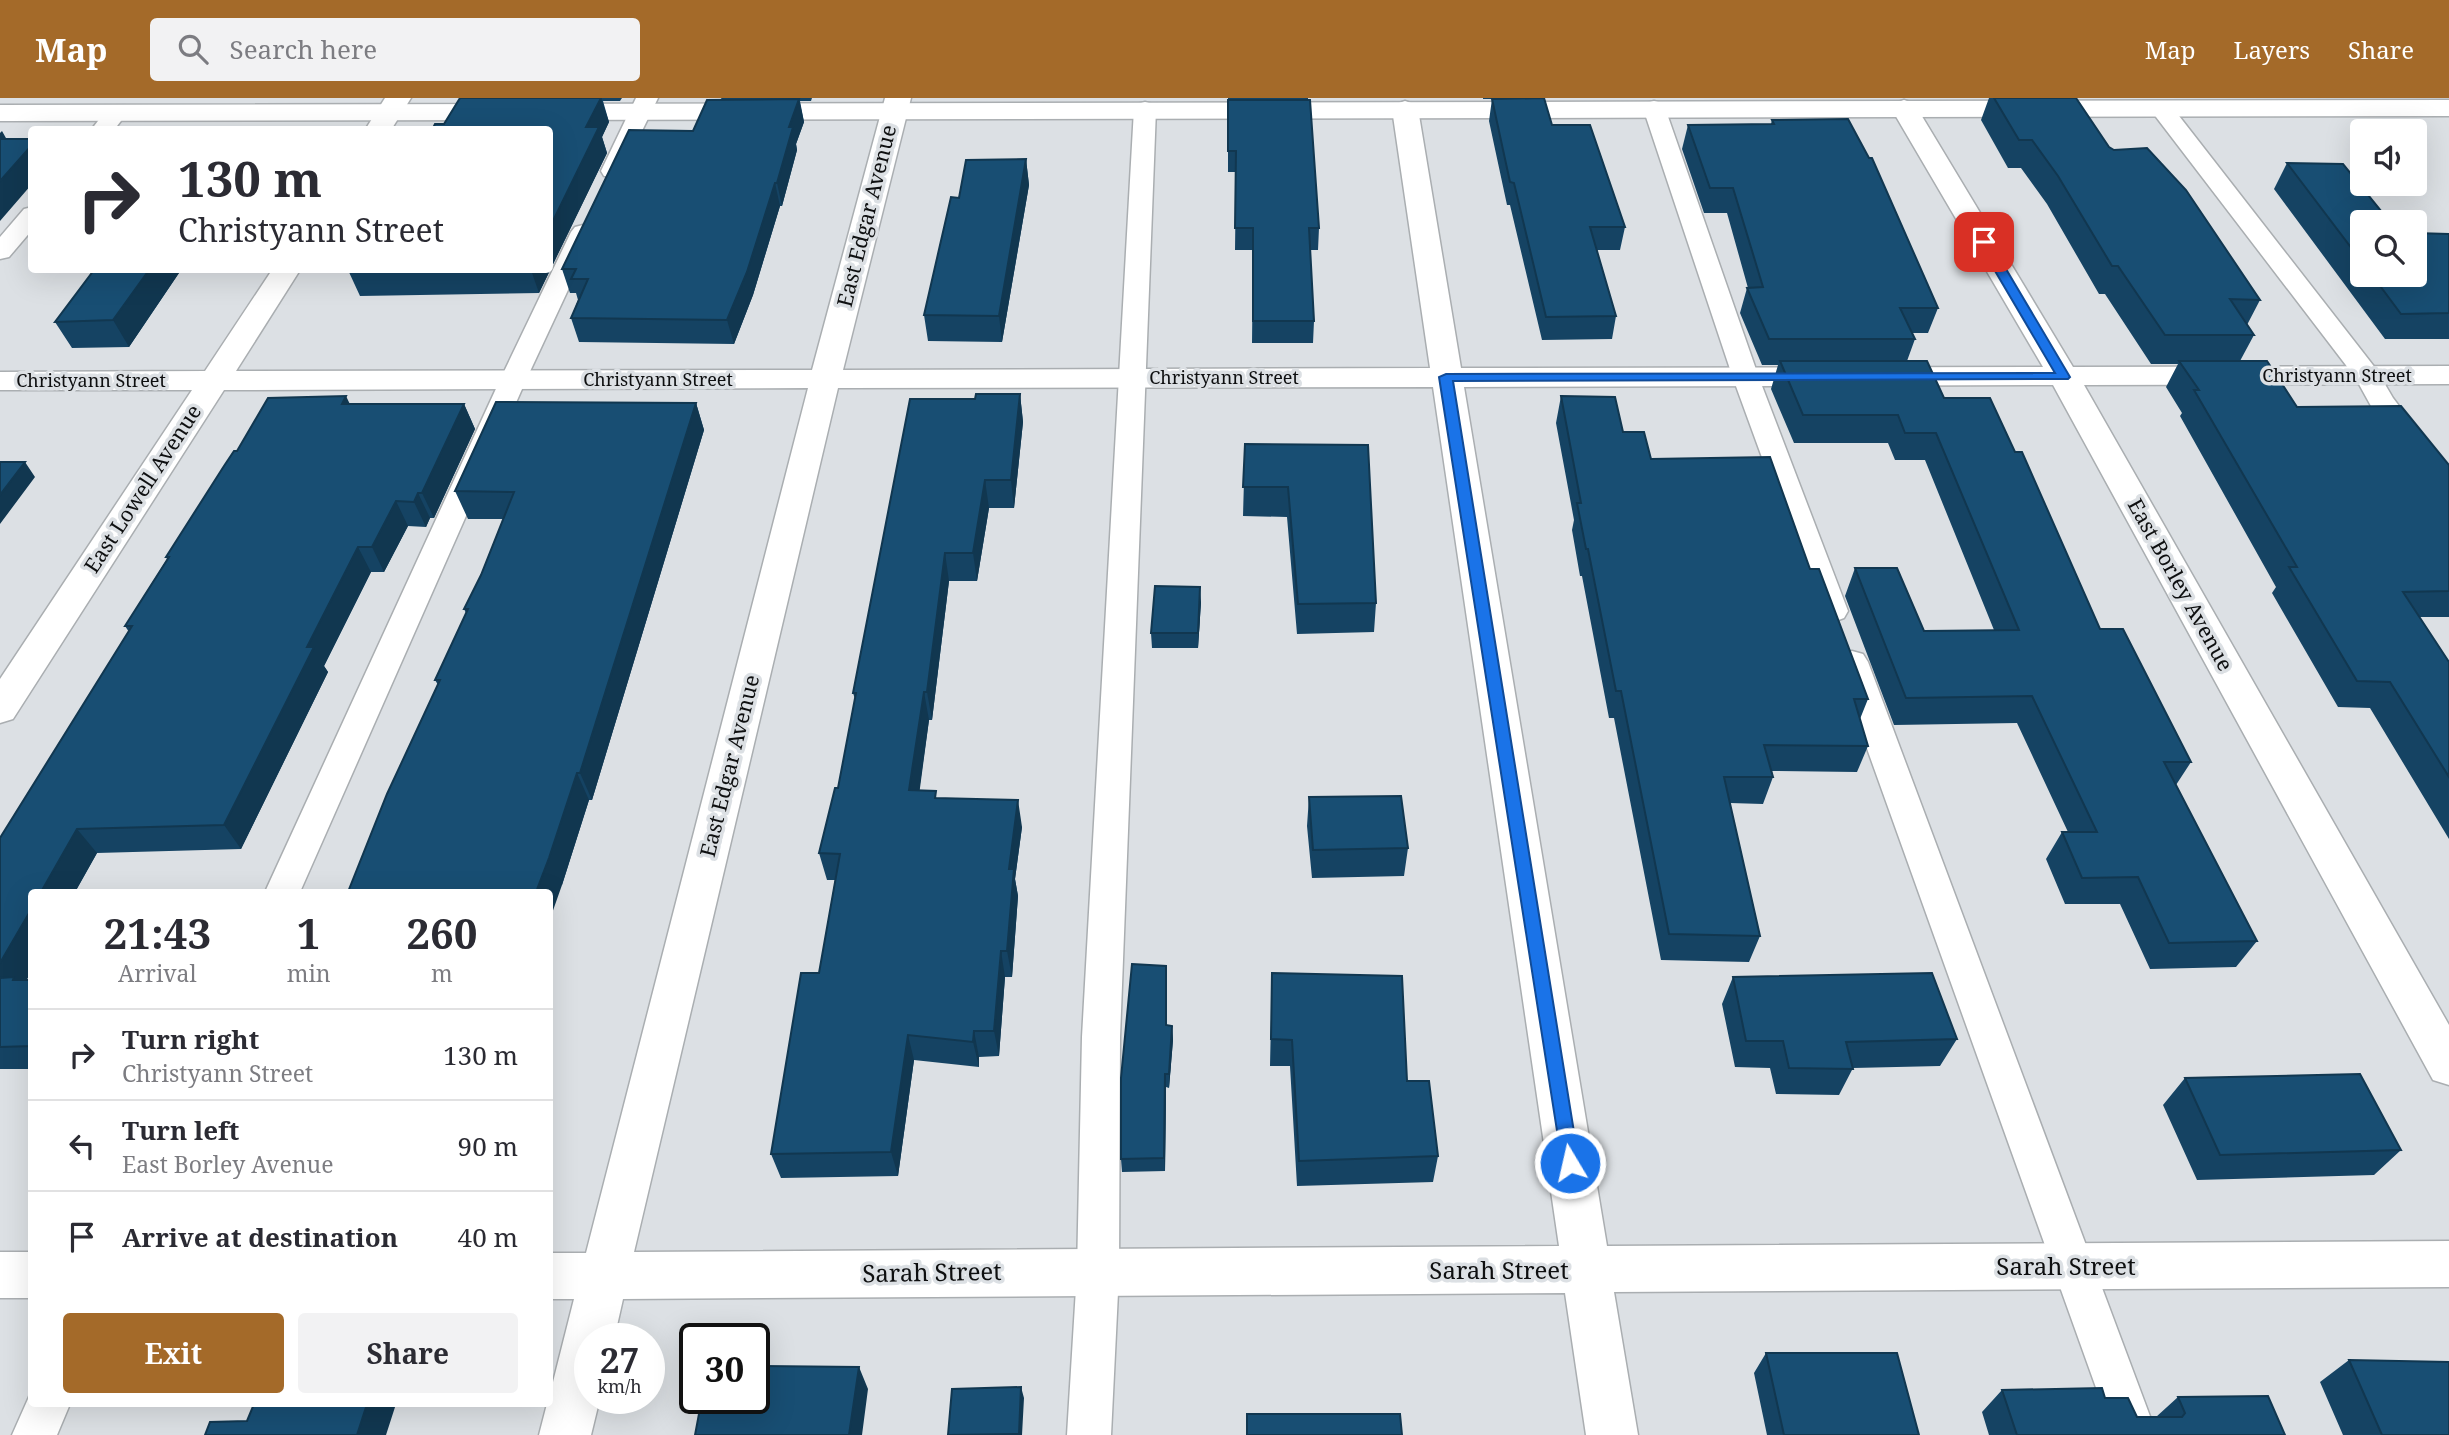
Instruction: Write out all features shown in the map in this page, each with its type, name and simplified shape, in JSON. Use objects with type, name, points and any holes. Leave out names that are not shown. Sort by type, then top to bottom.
[{"type":"street","points":[[0,113],[109,121],[644,104],[1405,109],[2161,108],[2416,103],[2444,118]]},
{"type":"street","name":"East Edgar Avenue","points":[[565,1435],[825,380],[896,104]]},
{"type":"street","name":"East Borley Avenue","points":[[1905,107],[2064,377],[2449,1066]]},
{"type":"street","points":[[1405,109],[1612,1435]]},
{"type":"street","name":"East Lowell Avenue","points":[[0,709],[284,273]]},
{"type":"street","name":"Christyann Street","points":[[0,381],[2449,375]]},
{"type":"street","name":"Sarah Street","points":[[553,1276],[2449,1264]]},
{"type":"street","points":[[0,1275],[28,1275]]},
{"type":"lane","points":[[283,889],[513,380],[644,104]]},
{"type":"lane","points":[[1654,108],[1746,377],[1962,958],[2071,1267],[2135,1435]]},
{"type":"lane","points":[[2161,108],[2367,375],[2381,400],[2449,492]]},
{"type":"lane","points":[[1089,1435],[1098,1272],[1101,1037],[1145,109]]},
{"type":"lane","points":[[0,252],[28,219]]},
{"type":"lane","points":[[34,1435],[47,1407]]},
{"type":"building","points":[[460,98],[601,98],[586,127],[599,127],[553,221],[553,126],[434,126],[444,124]]},
{"type":"building","points":[[1544,98],[1552,125],[1590,125],[1625,227],[1590,227],[1616,316],[1546,317],[1514,183],[1510,182],[1492,99]]},
{"type":"building","points":[[1994,98],[2076,98],[2109,147],[2114,150],[2147,148],[2186,190],[2260,300],[2230,299],[2254,335],[2165,335],[2118,266],[2112,266],[2058,176],[2032,140],[2019,140]]},
{"type":"building","points":[[799,99],[789,127],[793,127],[777,183],[747,272],[727,320],[571,318],[588,279],[571,279],[576,269],[562,269],[629,130],[693,131],[707,100]]},
{"type":"building","points":[[1228,100],[1310,100],[1319,228],[1309,228],[1314,321],[1253,321],[1253,228],[1235,228],[1236,151],[1228,151]]},
{"type":"building","points":[[1848,119],[1869,158],[1872,158],[1938,308],[1900,308],[1915,339],[1769,339],[1747,288],[1763,287],[1733,188],[1710,188],[1688,125],[1774,124],[1772,120]]},
{"type":"building","points":[[0,139],[28,139],[28,150],[0,181]]},
{"type":"building","points":[[1026,159],[999,316],[924,315],[951,197],[959,198],[966,160]]},
{"type":"building","points":[[2287,163],[2343,164],[2350,173],[2350,196],[2369,196],[2380,210],[2350,210],[2350,246]]},
{"type":"building","points":[[2427,233],[2449,234],[2449,313],[2401,314],[2381,287],[2427,287]]},
{"type":"building","points":[[92,273],[147,273],[113,320],[55,322]]},
{"type":"building","points":[[1780,361],[1927,361],[1944,398],[1990,398],[2015,452],[2022,452],[2100,629],[2123,629],[2191,762],[2164,762],[2257,941],[2169,943],[2138,877],[2082,878],[2062,832],[2097,832],[2032,696],[1906,698],[1855,568],[1897,568],[1924,631],[2019,630],[1936,433],[1905,433],[1898,415],[1803,415]]},
{"type":"building","points":[[2179,361],[2267,361],[2297,407],[2401,406],[2449,465],[2449,591],[2403,592],[2449,662],[2449,777],[2390,682],[2357,681],[2289,567],[2297,567],[2194,390],[2199,390]]},
{"type":"building","points":[[976,394],[1020,394],[1011,480],[985,480],[973,553],[945,553],[927,692],[924,692],[909,790],[936,791],[935,798],[1018,800],[1009,869],[1014,869],[1007,951],[1001,951],[994,1031],[974,1031],[973,1042],[908,1035],[891,1152],[771,1154],[801,973],[819,973],[840,854],[819,853],[835,788],[838,788],[856,693],[853,693],[910,399],[975,399]]},
{"type":"building","points":[[346,396],[342,404],[464,404],[422,493],[418,493],[414,502],[396,501],[372,547],[358,547],[307,647],[314,647],[224,825],[77,829],[43,889],[28,889],[28,915],[0,963],[0,838],[132,626],[125,626],[169,557],[166,557],[234,451],[237,451],[268,398]]},
{"type":"building","points":[[1561,396],[1615,397],[1623,432],[1644,432],[1651,459],[1770,457],[1810,569],[1819,569],[1868,699],[1854,699],[1868,746],[1764,745],[1773,777],[1724,777],[1760,936],[1669,934],[1621,691],[1616,691],[1586,549],[1577,503],[1581,503]]},
{"type":"building","points":[[496,402],[696,403],[580,773],[577,773],[537,889],[349,889],[387,794],[440,680],[435,680],[468,609],[464,609],[481,575],[514,492],[455,491]]},
{"type":"building","points":[[1245,444],[1368,445],[1376,603],[1298,604],[1288,487],[1243,487]]},
{"type":"building","points":[[0,462],[25,462],[0,495]]},
{"type":"building","points":[[1155,586],[1200,587],[1198,633],[1151,633]]},
{"type":"building","points":[[1401,796],[1408,848],[1313,850],[1309,797]]},
{"type":"building","points":[[1132,964],[1166,966],[1166,1025],[1172,1026],[1169,1074],[1165,1074],[1164,1158],[1121,1159],[1121,1078]]},
{"type":"building","points":[[1272,973],[1402,976],[1407,1081],[1429,1081],[1438,1156],[1299,1161],[1292,1040],[1271,1039]]},
{"type":"building","points":[[1932,973],[1957,1039],[1846,1042],[1853,1069],[1789,1068],[1783,1041],[1746,1041],[1733,977]]},
{"type":"building","points":[[0,978],[28,980],[28,1046],[0,1047]]},
{"type":"building","points":[[2360,1074],[2401,1150],[2220,1155],[2185,1078]]},
{"type":"building","points":[[1766,1353],[1897,1353],[1919,1435],[1784,1435]]},
{"type":"building","points":[[2349,1360],[2449,1362],[2449,1435],[2382,1435]]},
{"type":"building","points":[[770,1366],[859,1367],[849,1435],[695,1435],[699,1414],[770,1414]]},
{"type":"building","points":[[1021,1387],[1019,1434],[948,1435],[952,1389]]},
{"type":"building","points":[[2102,1388],[2105,1398],[2128,1398],[2137,1417],[2182,1417],[2185,1413],[2178,1397],[2268,1396],[2285,1435],[2017,1435],[2002,1390]]},
{"type":"building","points":[[253,1407],[366,1407],[357,1435],[205,1435],[210,1422],[247,1421]]},
{"type":"building","points":[[1247,1414],[1400,1414],[1402,1435],[1247,1435]]},
{"type":"route","points":[[1570,1163],[1446,377],[2064,377],[1984,242]]}]
